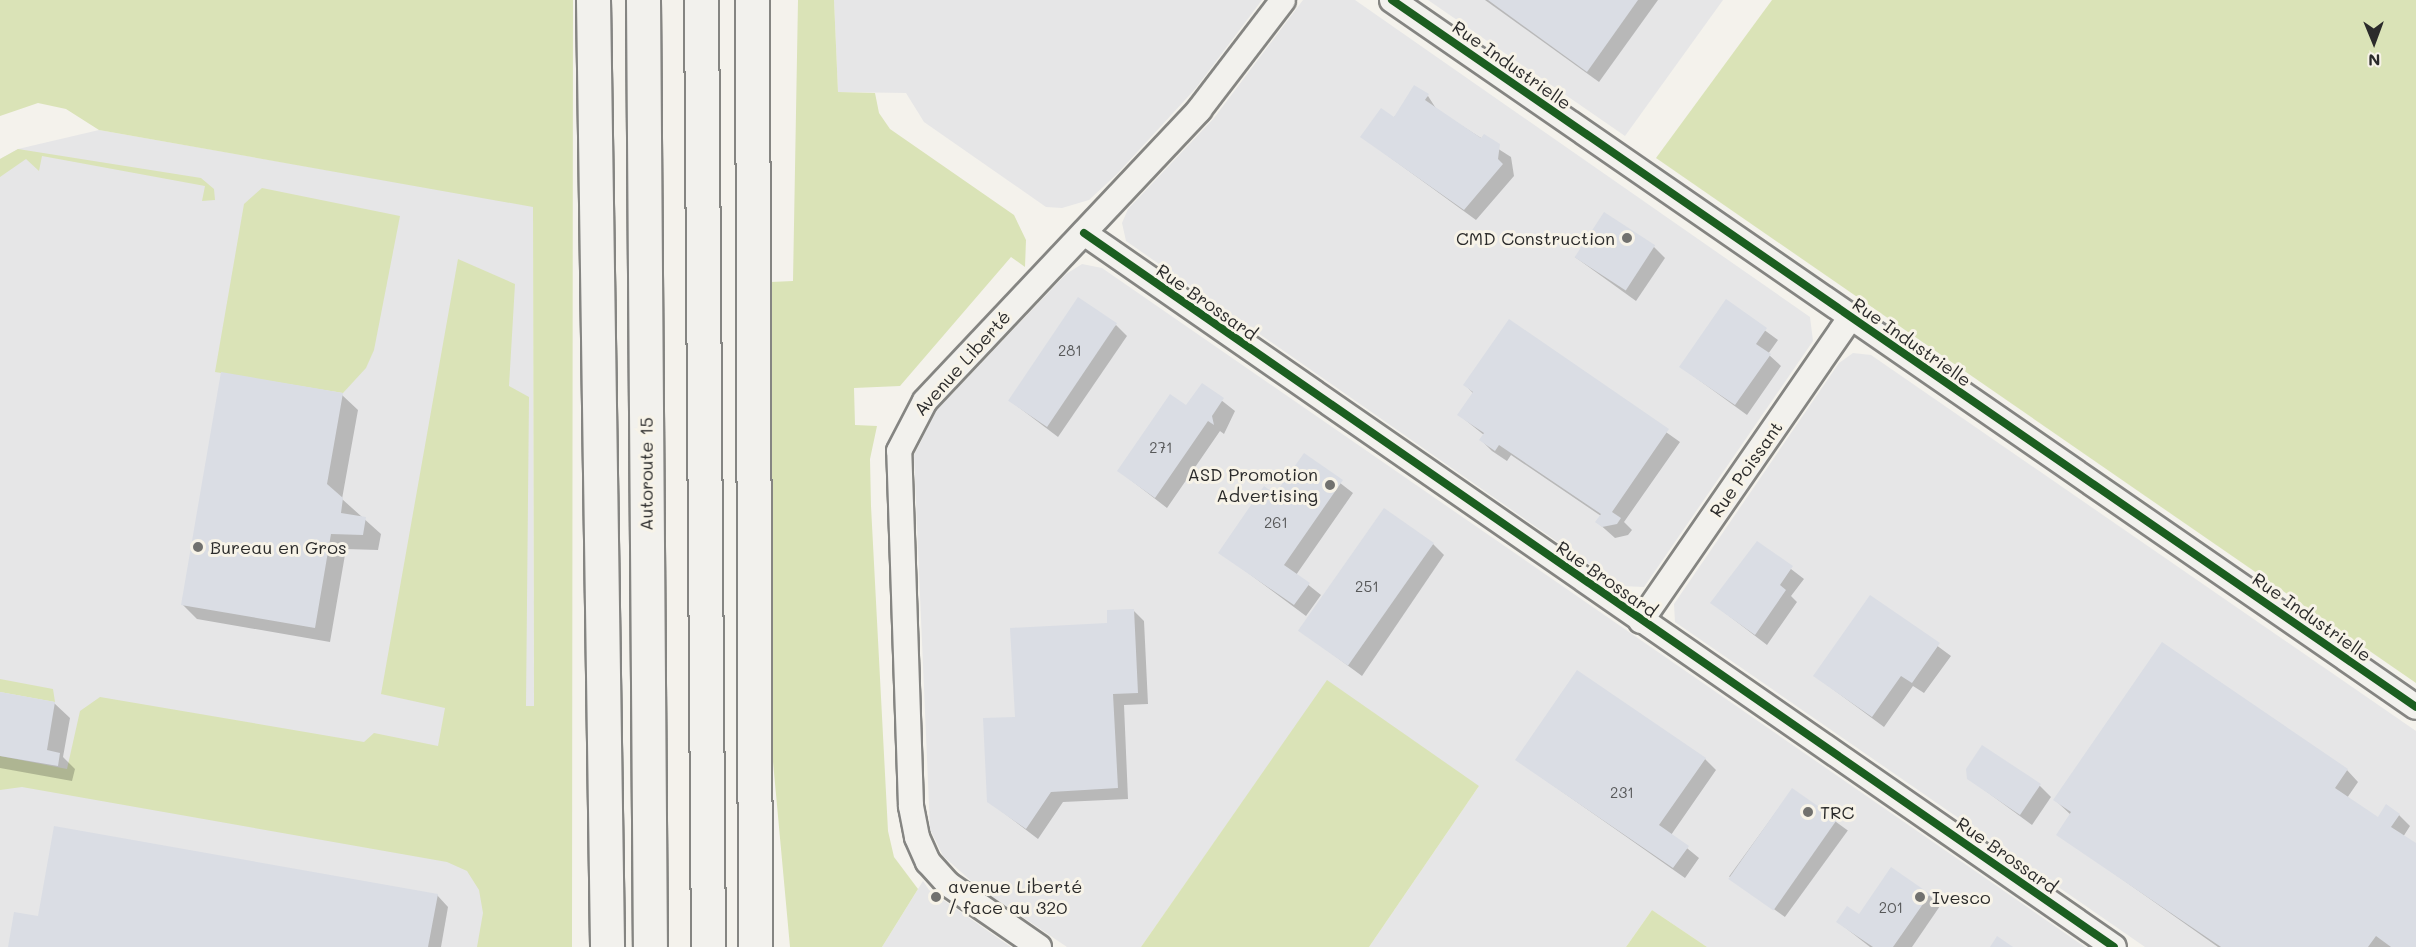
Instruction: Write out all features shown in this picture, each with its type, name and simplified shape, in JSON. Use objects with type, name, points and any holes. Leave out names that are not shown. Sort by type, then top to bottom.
[{"type":"highway","points":[[593,0],[608,947]]},
{"type":"highway","name":"Autoroute 15","points":[[643,0],[650,947]]},
{"type":"highway","points":[[701,0],[708,947]]},
{"type":"highway","points":[[752,0],[756,940]]},
{"type":"highway","points":[[594,947],[603,665]]},
{"type":"street","name":"Avenue Liberté","points":[[1039,947],[948,884],[928,862],[917,837],[897,467],[904,435],[925,401],[1210,96],[1283,0]]},
{"type":"street","name":"Rue Industrielle","points":[[1392,0],[2416,707]]},
{"type":"street","name":"Rue Brossard","points":[[1084,233],[2114,947]]},
{"type":"street","name":"Rue Poissant","points":[[1641,621],[1850,318]]},
{"type":"shaded area","points":[[834,0],[1262,0],[1196,88],[1117,174],[1089,200],[1062,208],[1046,207],[924,122],[906,93],[838,92]]},
{"type":"shaded area","points":[[1303,0],[1355,0],[1810,317],[1813,341],[1644,587],[1621,586],[1126,241],[1122,223],[1128,209],[1214,118]]},
{"type":"shaded area","points":[[1428,0],[1723,0],[1625,136]]},
{"type":"shaded area","points":[[99,130],[533,206],[534,707],[524,947],[0,947],[0,159],[18,149]]},
{"type":"shaded area","points":[[1082,264],[1102,268],[2085,947],[1707,947],[1652,910],[1626,947],[1369,947],[1479,786],[1307,710],[1141,947],[1067,947],[978,887],[943,856],[930,829],[914,455],[936,411],[1066,274]]},
{"type":"shaded area","points":[[1853,353],[1871,355],[2416,731],[2416,947],[2145,947],[1675,622],[1674,604],[1839,363]]},
{"type":"shaded area","points":[[923,881],[929,890],[1011,947],[882,947]]},
{"type":"green space","points":[[0,0],[573,0],[572,947],[477,947],[483,913],[479,890],[467,871],[447,862],[22,787],[0,790],[0,756],[67,769],[80,711],[100,697],[364,742],[374,733],[438,746],[445,708],[381,694],[458,259],[515,284],[509,386],[529,397],[526,706],[534,706],[533,207],[99,130],[66,109],[38,103],[0,116]]},
{"type":"green space","points":[[798,0],[834,0],[838,92],[875,93],[879,113],[890,129],[1014,215],[1026,240],[1025,267],[1011,257],[900,386],[854,388],[855,425],[877,426],[870,459],[871,506],[888,831],[894,857],[918,889],[882,947],[790,947],[770,729],[771,282],[793,281]]},
{"type":"green space","points":[[1772,0],[2416,0],[2416,683],[1656,158]]},
{"type":"green space","points":[[18,149],[201,178],[214,189],[215,200],[202,201],[205,186],[42,156],[39,171],[26,159],[0,177],[0,159]]},
{"type":"green space","points":[[262,188],[400,216],[374,350],[366,368],[343,393],[215,372],[244,204]]},
{"type":"green space","points":[[0,679],[53,689],[55,702],[0,692]]},
{"type":"green space","points":[[1327,680],[1479,786],[1369,947],[1141,947]]},
{"type":"green space","points":[[1652,910],[1707,947],[1626,947]]},
{"type":"building","points":[[1488,0],[1638,0],[1587,72]]},
{"type":"building","points":[[1414,85],[1429,94],[1425,100],[1481,138],[1484,134],[1500,144],[1498,159],[1503,164],[1464,210],[1360,137],[1381,108],[1394,117]]},
{"type":"building","points":[[1604,212],[1655,245],[1626,291],[1575,257]]},
{"type":"building","points":[[1078,297],[1117,323],[1047,427],[1008,401]]},
{"type":"building","points":[[1726,299],[1767,328],[1756,344],[1771,354],[1735,405],[1679,367]]},
{"type":"building","points":[[1509,319],[1669,429],[1612,512],[1621,518],[1617,524],[1602,527],[1595,522],[1601,514],[1499,445],[1495,451],[1479,440],[1484,433],[1457,415],[1473,392],[1463,385]]},
{"type":"building","points":[[221,372],[343,393],[327,484],[343,498],[341,513],[366,517],[363,535],[331,534],[315,628],[181,605]]},
{"type":"building","points":[[1202,383],[1224,398],[1212,416],[1214,425],[1208,421],[1155,498],[1117,471],[1170,394],[1186,405]]},
{"type":"building","points":[[1304,453],[1343,480],[1284,565],[1310,583],[1294,605],[1218,553],[1264,486],[1275,494]]},
{"type":"building","points":[[1384,508],[1434,543],[1348,666],[1298,631]]},
{"type":"building","points":[[1757,541],[1793,566],[1780,585],[1786,590],[1755,635],[1710,603]]},
{"type":"building","points":[[1870,595],[1940,643],[1912,683],[1901,676],[1872,717],[1813,676]]},
{"type":"building","points":[[1134,609],[1138,693],[1113,694],[1118,788],[1051,792],[1026,829],[987,802],[983,718],[1015,717],[1010,628],[1107,623],[1107,610]]},
{"type":"building","points":[[2162,642],[2348,769],[2335,788],[2378,817],[2386,804],[2400,814],[2391,827],[2416,843],[2416,947],[2391,947],[2376,936],[2368,947],[2221,947],[2056,835],[2071,812],[2053,800]]},
{"type":"building","points":[[1577,670],[1706,758],[1659,825],[1689,846],[1673,868],[1515,760]]},
{"type":"building","points":[[0,692],[55,702],[47,750],[60,753],[58,766],[0,756]]},
{"type":"building","points":[[1982,745],[2041,784],[2020,815],[1967,779],[1966,769]]},
{"type":"building","points":[[1792,788],[1837,820],[1773,910],[1728,879]]},
{"type":"building","points":[[54,826],[438,894],[428,947],[8,947],[14,912],[38,916]]},
{"type":"building","points":[[1891,867],[1930,894],[1893,947],[1873,947],[1836,922],[1847,906],[1859,914]]},
{"type":"building","points":[[1997,936],[2013,947],[1990,947]]},
{"type":"cycle path","points":[[1392,0],[2416,707]]},
{"type":"cycle path","points":[[1084,233],[2114,947]]},
{"type":"place","name":"CMD Construction","points":[[1627,238]]},
{"type":"place","name":"ASD Promotion Advertising","points":[[1330,485]]},
{"type":"place","name":"Bureau en Gros","points":[[198,547]]},
{"type":"place","name":"TRC","points":[[1808,812]]},
{"type":"place","name":"avenue Liberté / face au 320","points":[[936,897]]},
{"type":"place","name":"Ivesco","points":[[1920,897]]}]
